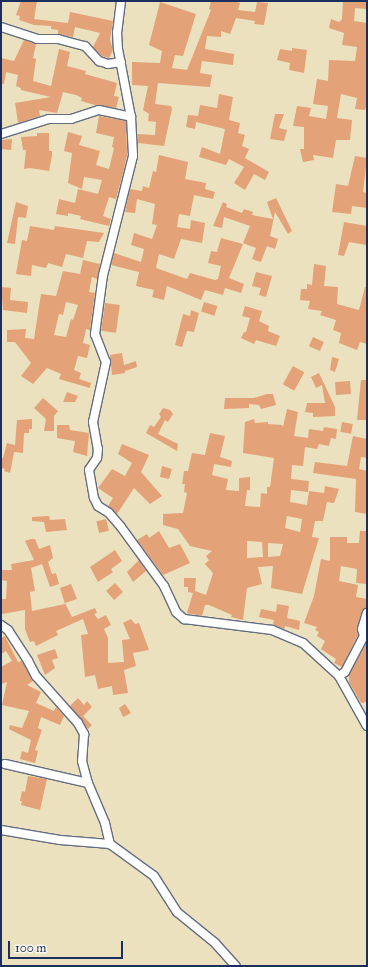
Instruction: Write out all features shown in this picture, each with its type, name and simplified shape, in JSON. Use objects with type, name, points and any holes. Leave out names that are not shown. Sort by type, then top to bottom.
[{"type":"street","points":[[121,1],[117,32],[131,117],[133,156],[103,275],[96,334],[106,362],[93,422],[98,449],[89,470],[94,498],[98,506],[109,513],[121,527],[164,586],[176,612],[184,620],[272,630],[303,643],[339,676],[367,726]]},
{"type":"street","points":[[1,27],[37,39],[58,39],[85,46],[99,61],[108,64],[121,62]]},
{"type":"street","points":[[1,134],[49,119],[71,119],[98,110],[131,117]]},
{"type":"street","points":[[339,676],[345,672],[364,636],[362,629],[367,613]]},
{"type":"street","points":[[1,625],[8,630],[36,676],[78,723],[84,734],[82,761],[88,783],[106,823],[110,844]]},
{"type":"street","points":[[5,764],[88,783]]},
{"type":"street","points":[[1,830],[60,840],[110,844],[154,876],[177,912],[214,943],[236,966]]},
{"type":"building","points":[[21,1],[37,1],[34,19],[68,23],[70,12],[113,21],[110,40],[113,50],[109,58],[102,56],[93,47],[100,33],[75,27],[73,37],[58,34],[58,30],[51,29],[51,26],[34,25],[19,20],[20,16],[16,15]]},
{"type":"building","points":[[211,1],[234,1],[240,3],[238,10],[255,12],[257,2],[268,3],[264,25],[254,24],[255,21],[236,18],[230,34],[221,31],[221,37],[207,36],[205,49],[234,54],[233,65],[202,61],[200,73],[212,75],[210,87],[158,83],[155,104],[171,106],[172,109],[164,146],[138,143],[137,134],[155,135],[156,122],[148,121],[149,114],[143,110],[148,86],[132,85],[132,62],[160,63],[162,51],[149,45],[160,2],[196,14],[183,56],[175,55],[172,68],[187,70],[211,10],[209,9]]},
{"type":"building","points":[[343,1],[367,1],[367,9],[355,8],[354,21],[367,23],[366,107],[365,110],[355,109],[357,98],[341,94],[337,118],[352,120],[350,140],[336,140],[333,158],[313,155],[314,160],[303,162],[300,149],[304,149],[304,127],[293,126],[297,106],[311,108],[309,116],[326,119],[328,106],[313,104],[317,79],[328,81],[329,60],[355,61],[357,47],[342,45],[344,33],[329,28],[331,19],[339,22],[342,19]]},
{"type":"building","points":[[24,40],[36,44],[33,58],[36,59],[33,81],[51,86],[59,49],[70,52],[67,66],[86,71],[85,74],[117,83],[114,96],[119,97],[116,108],[81,101],[82,98],[76,95],[63,92],[57,113],[39,110],[40,116],[18,123],[15,103],[51,97],[21,90],[21,88],[16,86],[18,75],[6,72],[4,84],[1,84],[1,58],[14,61]]},
{"type":"building","points":[[292,48],[307,50],[304,73],[289,70],[290,63],[277,60],[280,49],[292,51]]},
{"type":"building","points":[[219,94],[233,97],[229,120],[240,123],[238,133],[245,135],[242,146],[249,149],[245,158],[269,172],[265,180],[254,174],[245,190],[234,183],[244,167],[229,159],[226,165],[199,157],[202,147],[220,154],[225,129],[196,122],[195,129],[186,127],[188,115],[198,116],[200,105],[217,108]]},
{"type":"building","points":[[275,114],[284,114],[279,128],[287,130],[284,141],[270,139]]},
{"type":"building","points":[[99,116],[126,121],[127,155],[124,169],[116,199],[109,197],[103,216],[111,219],[109,226],[80,219],[81,216],[68,213],[68,216],[56,214],[59,199],[75,203],[78,189],[98,194],[102,180],[84,177],[82,189],[68,183],[72,153],[64,151],[68,132],[82,136],[79,145],[100,151],[96,165],[109,169],[114,148],[112,147],[114,137],[96,133]]},
{"type":"building","points":[[37,133],[49,133],[49,151],[52,151],[52,156],[49,171],[30,168],[24,169],[26,150],[23,150],[21,137],[37,136]]},
{"type":"building","points":[[12,139],[11,150],[1,149],[1,140]]},
{"type":"building","points":[[159,155],[188,162],[185,179],[206,183],[205,189],[215,192],[213,199],[194,195],[190,216],[179,214],[177,227],[190,229],[191,220],[205,223],[202,243],[181,239],[174,259],[159,254],[156,268],[187,279],[190,273],[215,280],[218,279],[221,266],[208,263],[211,251],[217,252],[221,238],[243,244],[229,278],[244,284],[241,293],[225,288],[223,295],[205,290],[201,300],[167,286],[164,300],[152,297],[154,290],[136,286],[139,272],[111,265],[114,253],[141,262],[144,249],[131,245],[134,233],[152,239],[157,225],[152,224],[155,204],[137,199],[135,213],[125,212],[130,189],[142,191],[143,186],[149,188],[153,171],[156,172]]},
{"type":"building","points":[[355,156],[367,158],[363,192],[367,193],[367,208],[352,206],[351,214],[332,212],[336,184],[348,186]]},
{"type":"building","points":[[276,198],[292,231],[288,234],[275,212],[270,236],[278,239],[275,249],[267,246],[261,262],[252,259],[256,248],[243,243],[250,226],[224,217],[222,228],[213,226],[223,202],[227,204],[226,207],[242,213],[244,209],[253,212],[252,215],[273,219],[267,202]]},
{"type":"building","points":[[16,202],[28,206],[26,218],[18,217],[15,244],[7,243]]},
{"type":"building","points":[[344,222],[367,226],[366,245],[349,242],[344,256],[338,255]]},
{"type":"building","points":[[30,226],[54,230],[55,226],[104,233],[99,242],[87,241],[83,258],[66,254],[62,267],[48,263],[46,268],[32,265],[31,276],[16,274],[22,240],[27,241]]},
{"type":"building","points":[[83,260],[100,264],[97,279],[92,277],[89,292],[95,293],[90,330],[86,329],[83,343],[90,345],[87,358],[78,356],[74,370],[81,373],[79,379],[91,383],[90,388],[59,379],[61,374],[47,368],[33,384],[21,376],[31,363],[15,342],[7,342],[7,330],[26,329],[25,338],[34,339],[41,294],[56,296],[63,271],[80,274]],"holes":[[[66,302],[78,305],[73,320],[71,319],[66,337],[54,335],[59,314],[63,315]]]},
{"type":"building","points":[[314,264],[326,266],[324,286],[338,287],[337,304],[359,310],[365,287],[367,287],[367,344],[360,342],[357,350],[339,343],[341,333],[333,330],[336,320],[320,315],[322,311],[308,309],[310,301],[300,300],[301,289],[307,289],[307,284],[312,285]]},
{"type":"building","points":[[256,272],[272,276],[266,297],[259,295],[261,288],[252,286]]},
{"type":"building","points":[[1,287],[11,288],[10,300],[28,302],[27,313],[3,310]]},
{"type":"building","points":[[204,302],[217,306],[214,316],[201,312]]},
{"type":"building","points":[[105,303],[120,305],[116,333],[101,331]]},
{"type":"building","points":[[245,306],[262,311],[259,321],[269,326],[268,331],[280,336],[276,346],[256,340],[254,344],[241,338],[244,332],[246,332],[250,318],[242,316]]},
{"type":"building","points":[[191,310],[199,313],[194,332],[187,331],[182,347],[175,345],[183,314],[190,316]]},
{"type":"building","points":[[313,337],[324,342],[320,351],[309,346]]},
{"type":"building","points":[[122,353],[124,365],[136,361],[137,367],[125,371],[125,373],[112,375],[110,355]]},
{"type":"building","points":[[332,357],[339,359],[335,372],[330,370]]},
{"type":"building","points":[[293,366],[304,372],[294,391],[283,384]]},
{"type":"building","points":[[319,373],[335,407],[335,416],[313,417],[313,413],[305,412],[307,403],[325,403],[322,385],[316,388],[311,377]]},
{"type":"building","points":[[361,380],[367,380],[367,420],[357,420]]},
{"type":"building","points":[[350,381],[351,394],[336,395],[335,382]]},
{"type":"building","points":[[67,392],[78,396],[75,402],[63,402]]},
{"type":"building","points":[[267,394],[273,394],[276,405],[261,409],[259,405],[249,404],[249,408],[224,409],[225,398],[254,398]]},
{"type":"building","points":[[43,398],[58,411],[54,416],[54,431],[44,431],[46,419],[34,408]]},
{"type":"building","points":[[163,408],[170,410],[173,414],[168,422],[165,420],[158,434],[178,444],[177,451],[146,433],[150,425],[154,427],[161,417],[159,414]]},
{"type":"building","points":[[287,409],[298,412],[294,436],[308,438],[309,429],[323,431],[324,427],[337,429],[336,439],[331,438],[329,446],[319,444],[317,449],[305,447],[303,466],[292,465],[291,479],[309,481],[308,492],[291,490],[290,502],[307,505],[309,491],[324,493],[325,486],[339,489],[334,503],[327,502],[323,521],[315,521],[312,537],[319,538],[302,594],[271,588],[273,566],[258,567],[262,584],[247,588],[243,620],[231,617],[232,615],[209,605],[205,605],[202,616],[187,613],[193,593],[188,592],[188,587],[184,587],[184,578],[196,578],[195,591],[206,595],[213,573],[205,564],[209,560],[206,556],[212,551],[190,546],[178,529],[163,525],[163,514],[183,513],[187,493],[184,492],[185,484],[182,484],[184,471],[188,471],[192,453],[205,455],[210,433],[225,436],[220,457],[232,461],[231,467],[214,464],[212,475],[228,479],[226,490],[239,491],[239,478],[250,477],[250,490],[247,490],[245,506],[260,507],[261,493],[267,494],[267,487],[270,487],[274,458],[243,453],[245,422],[254,419],[255,423],[268,422],[268,424],[282,425],[283,427]],"holes":[[[287,516],[302,519],[300,532],[285,528]],[[247,541],[262,542],[263,557],[247,558]],[[268,543],[283,544],[280,556],[268,557]]]},
{"type":"building","points":[[32,419],[32,429],[29,429],[29,433],[24,433],[23,453],[14,452],[10,473],[4,471],[5,469],[1,468],[1,458],[3,458],[7,443],[15,445],[17,420]]},
{"type":"building","points":[[342,422],[353,424],[351,434],[340,432]]},
{"type":"building","points":[[57,425],[69,425],[70,430],[89,433],[87,456],[73,452],[75,441],[57,438]]},
{"type":"building","points":[[353,436],[367,439],[367,458],[361,457],[359,469],[367,471],[367,514],[355,512],[356,479],[313,473],[315,462],[347,466]]},
{"type":"building","points":[[122,444],[149,455],[141,472],[162,496],[150,504],[134,488],[117,514],[108,506],[113,498],[98,488],[112,469],[125,476],[132,463],[118,454]]},
{"type":"building","points":[[162,466],[172,469],[169,479],[160,477]]},
{"type":"building","points":[[49,516],[50,520],[65,519],[67,530],[46,532],[44,522],[32,521],[32,517]]},
{"type":"building","points":[[106,519],[109,531],[99,533],[96,521]]},
{"type":"building","points":[[159,531],[169,548],[180,544],[190,563],[163,575],[137,540],[147,534],[149,538]]},
{"type":"building","points":[[360,531],[367,531],[367,584],[356,583],[357,569],[341,566],[339,581],[358,585],[356,597],[367,599],[367,608],[362,611],[357,628],[358,635],[342,667],[334,663],[336,659],[321,649],[325,641],[317,636],[319,632],[315,630],[317,627],[304,623],[314,596],[321,559],[330,561],[330,537],[347,537],[347,543],[359,543]]},
{"type":"building","points":[[35,539],[39,549],[50,545],[53,558],[48,562],[52,574],[56,573],[59,584],[50,587],[42,564],[31,568],[35,591],[30,592],[32,611],[65,604],[60,588],[71,584],[77,599],[65,603],[72,617],[95,608],[97,613],[94,614],[98,619],[106,615],[111,625],[104,629],[108,638],[108,663],[124,662],[122,640],[130,639],[123,623],[131,619],[135,624],[139,623],[149,650],[133,653],[136,666],[124,670],[128,693],[113,695],[112,686],[98,689],[95,675],[85,677],[81,635],[88,634],[83,619],[56,631],[58,635],[36,646],[34,641],[30,642],[25,629],[25,610],[2,614],[1,599],[6,599],[7,581],[1,580],[1,570],[12,570],[11,564],[34,560],[25,541]]},
{"type":"building","points":[[115,550],[122,561],[111,569],[113,572],[98,582],[90,567]]},
{"type":"building","points":[[139,560],[146,571],[133,582],[127,572]]},
{"type":"building","points":[[115,583],[123,592],[114,600],[106,591]]},
{"type":"building","points":[[277,604],[289,606],[287,618],[300,621],[299,630],[285,626],[284,629],[273,625],[274,620],[259,617],[261,609],[276,612]]},
{"type":"building","points":[[5,636],[18,662],[22,661],[33,681],[27,685],[41,692],[36,703],[54,711],[56,707],[64,716],[60,725],[41,717],[38,728],[42,730],[35,750],[38,751],[35,763],[20,759],[22,751],[28,753],[31,740],[9,729],[10,725],[22,728],[29,711],[2,705],[7,682],[1,684],[1,667],[12,661],[6,651],[1,654],[1,638]]},
{"type":"building","points":[[367,642],[367,702],[361,703],[349,682],[349,675]]},
{"type":"building","points":[[55,649],[58,658],[52,660],[55,668],[45,675],[37,655]]},
{"type":"building","points":[[78,698],[84,705],[87,701],[92,707],[83,716],[92,725],[88,729],[70,706]]},
{"type":"building","points":[[125,704],[131,713],[123,717],[119,708]]},
{"type":"building","points":[[28,776],[47,779],[40,810],[21,805],[22,801],[20,801],[22,791],[25,792]]}]
